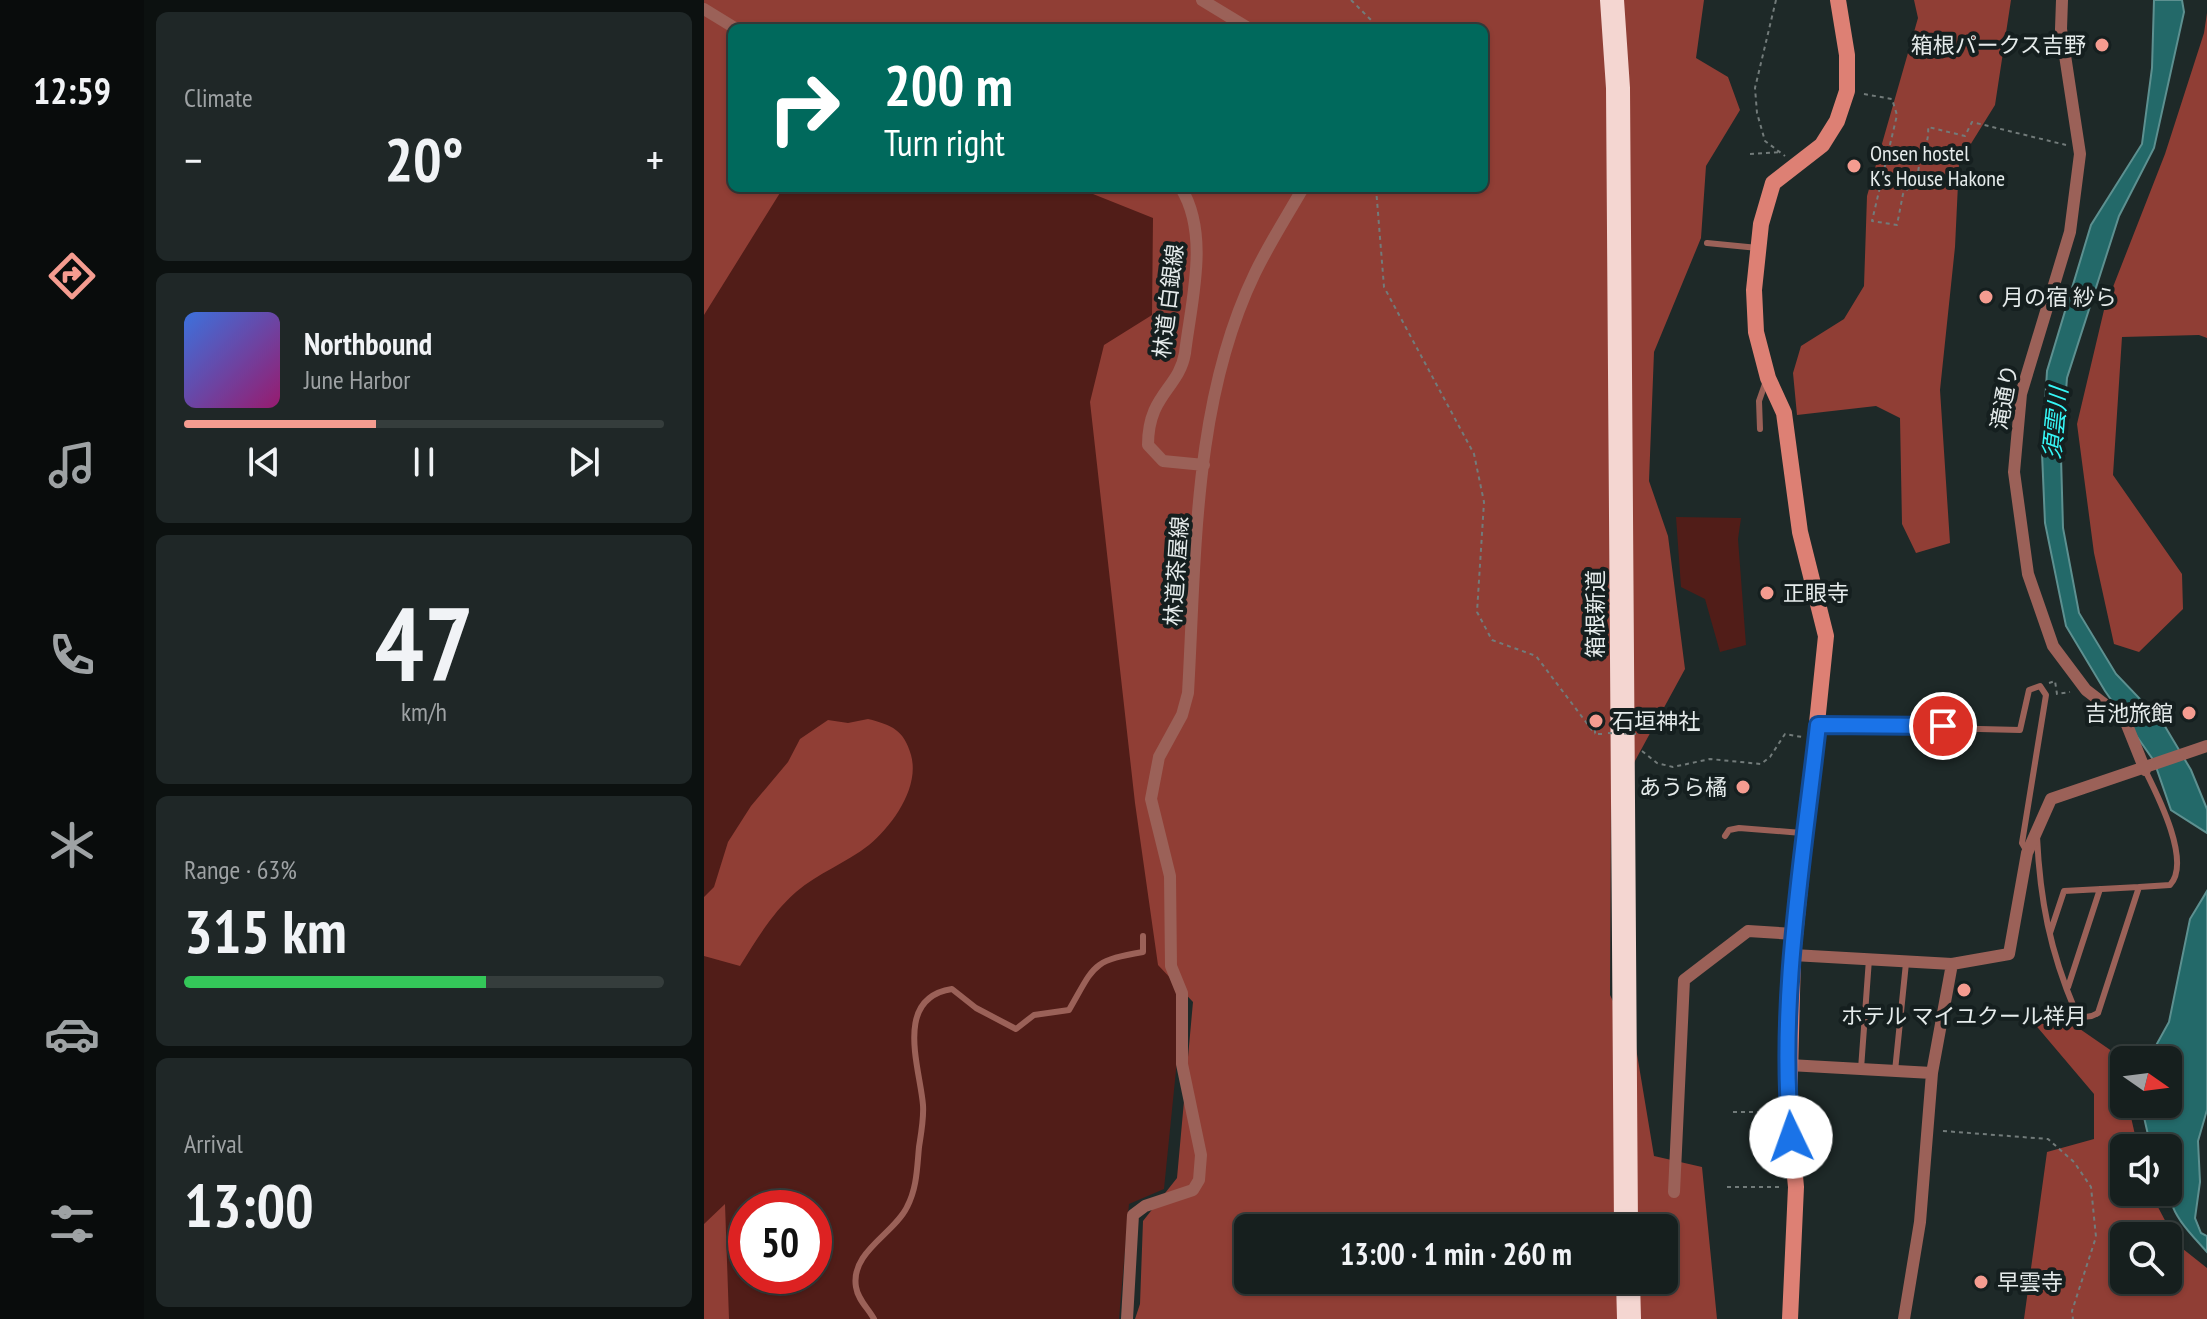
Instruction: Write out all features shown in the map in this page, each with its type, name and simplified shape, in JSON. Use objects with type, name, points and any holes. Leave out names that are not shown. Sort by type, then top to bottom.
[{"type":"highway","name":"箱根新道","points":[[1612,0],[1618,88],[1626,1214]]},
{"type":"highway","points":[[1628,1294],[1629,1319]]},
{"type":"main road","points":[[1790,1319],[1796,1187],[1789,1112],[1793,955],[1826,626],[1800,532],[1784,413],[1768,378],[1754,312],[1758,248],[1769,192],[1777,178],[1810,157],[1827,139],[1847,91],[1847,55],[1838,0]]},
{"type":"street","points":[[1202,0],[1241,24]]},
{"type":"street","name":"滝通り","points":[[2062,0],[2061,29],[2079,146],[2070,232],[2021,394],[2014,472],[2028,574],[2047,633],[2086,690],[2125,720],[2145,770]]},
{"type":"street","points":[[704,9],[728,24]]},
{"type":"street","name":"林道 白銀線","points":[[1183,192],[1194,216],[1196,241],[1185,353],[1183,365],[1164,389],[1152,413],[1148,445],[1163,461],[1204,465]]},
{"type":"street","name":"林道茶屋線","points":[[1127,1319],[1133,1215],[1145,1206],[1193,1190],[1199,1180],[1201,1155],[1182,1064],[1182,993],[1171,966],[1170,876],[1151,799],[1159,757],[1182,715],[1188,693],[1204,465],[1227,347],[1254,273],[1301,192]]},
{"type":"street","points":[[1793,955],[1952,964],[2009,954],[2027,853],[2057,794],[2145,770],[2207,746]]},
{"type":"street","points":[[1674,1192],[1684,980],[1748,931],[1795,934]]},
{"type":"street","points":[[1904,1319],[1920,1222],[1932,1073],[1952,964]]},
{"type":"street","points":[[1789,1065],[1932,1073]]},
{"type":"lane","points":[[1707,243],[1758,248]]},
{"type":"lane","points":[[1760,429],[1759,401],[1768,378]]},
{"type":"lane","points":[[1817,732],[2020,730],[2029,690],[2040,686],[2046,695],[2022,843],[2027,853]]},
{"type":"lane","points":[[2049,935],[2064,891],[2170,885],[2175,874],[2171,827],[2145,770]]},
{"type":"lane","points":[[1725,836],[1729,830],[1739,828],[1806,833]]},
{"type":"lane","points":[[2037,830],[2040,898],[2049,935],[2077,1013],[2087,1017],[2098,1013],[2139,887]]},
{"type":"lane","points":[[2068,987],[2100,889]]},
{"type":"lane","points":[[874,1319],[861,1303],[856,1287],[857,1270],[877,1240],[907,1210],[916,1183],[924,1108],[913,1048],[915,1023],[925,1005],[943,991],[952,989],[976,1008],[1016,1029],[1034,1015],[1069,1010],[1094,966],[1104,959],[1143,952],[1143,936]]},
{"type":"lane","points":[[1861,1069],[1869,959]]},
{"type":"lane","points":[[1895,1071],[1906,961]]},
{"type":"path","points":[[1351,0],[1374,24]]},
{"type":"path","points":[[1776,0],[1755,88],[1755,102],[1765,141],[1782,152],[1792,167]]},
{"type":"path","points":[[1847,91],[1892,99],[1897,115],[1872,221],[1897,225],[1903,194],[1918,178],[1918,161],[1930,139],[1928,127],[1965,136],[1972,122],[2048,143],[2079,146]]},
{"type":"path","points":[[1750,154],[1782,152]]},
{"type":"path","points":[[1376,192],[1384,287],[1474,454],[1484,502],[1477,612],[1492,640],[1536,656],[1595,734]]},
{"type":"path","points":[[2040,686],[2055,681],[2057,694],[2086,690]]},
{"type":"path","points":[[1595,721],[1595,734]]},
{"type":"path","points":[[1595,734],[1637,735],[1637,724]]},
{"type":"path","points":[[1638,748],[1657,763],[1673,767],[1710,759],[1761,764],[1770,757],[1785,734],[1817,732]]},
{"type":"path","points":[[1733,1112],[1789,1112]]},
{"type":"path","points":[[1927,1130],[2048,1139],[2074,1162],[2091,1187],[2096,1237],[2072,1311],[2073,1319]]},
{"type":"path","points":[[1727,1187],[1796,1187]]},
{"type":"shaded area","points":[[704,0],[1704,0],[1696,58],[1728,77],[1740,110],[1706,166],[1701,238],[1654,352],[1649,481],[1668,536],[1685,669],[1611,805],[1610,995],[1636,1048],[1654,1156],[1702,1167],[1717,1319],[1135,1319],[1140,1304],[1143,1221],[1177,1178],[1193,1002],[1158,965],[1135,803],[1090,402],[1104,345],[1152,315],[1153,218],[1088,192],[1488,192],[1488,24],[728,24],[728,192],[781,192],[704,315]]},
{"type":"shaded area","points":[[1914,0],[2011,0],[1995,105],[1959,163],[1955,247],[1940,390],[1950,543],[1916,553],[1902,524],[1900,418],[1876,406],[1797,415],[1793,373],[1801,346],[1844,319],[1864,286],[1867,196],[1918,18]]},
{"type":"shaded area","points":[[2207,13],[2207,338],[2199,335],[2122,337],[2113,475],[2182,574],[2183,609],[2139,652],[2114,644],[2094,553],[2077,424],[2104,310],[2165,154],[2204,33]]},
{"type":"shaded area","points":[[777,192],[1136,192],[1179,219],[1182,1011],[1164,1189],[1129,1204],[1119,1319],[704,1319],[704,287]]},
{"type":"shaded area","points":[[1676,517],[1741,518],[1738,539],[1746,645],[1720,652],[1705,599],[1681,587]]},
{"type":"shaded area","points":[[868,719],[901,734],[911,755],[912,780],[895,816],[869,845],[813,879],[787,900],[740,966],[704,956],[704,897],[714,887],[728,842],[751,806],[788,762],[800,739],[828,720],[848,723]]},
{"type":"shaded area","points":[[2033,1022],[2077,1027],[2110,1050],[2110,1118],[2131,1118],[2135,1134],[2110,1134],[2110,1206],[2157,1206],[2166,1222],[2110,1222],[2110,1294],[2182,1294],[2182,1248],[2207,1268],[2207,1319],[2024,1319],[2047,1152],[2094,1139],[2094,1094]]},
{"type":"shaded area","points":[[725,1204],[729,1319],[704,1319],[704,1224]]},
{"type":"water","name":"須雲川","points":[[2154,0],[2182,0],[2184,12],[2154,148],[2119,216],[2067,378],[2061,457],[2063,528],[2079,613],[2116,674],[2163,723],[2191,770],[2207,809],[2207,833],[2171,810],[2154,761],[2105,691],[2066,626],[2045,523],[2042,453],[2047,371],[2091,225],[2142,144],[2152,68]]},
{"type":"water","points":[[2207,891],[2207,1110],[2198,1141],[2200,1182],[2195,1218],[2201,1233],[2207,1236],[2207,1252],[2172,1206],[2182,1206],[2182,1134],[2148,1134],[2144,1118],[2182,1118],[2182,1046],[2156,1046],[2169,1022],[2190,919]]},
{"type":"place","name":"箱根パークス吉野","points":[[2102,45]]},
{"type":"place","name":"Onsen hostel K's House Hakone","points":[[1854,166]]},
{"type":"place","name":"月の宿 紗ら","points":[[1986,297]]},
{"type":"place","name":"正眼寺","points":[[1767,593]]},
{"type":"place","name":"吉池旅館","points":[[2189,713]]},
{"type":"place","name":"石垣神社","points":[[1596,721]]},
{"type":"place","name":"あうら橘","points":[[1743,787]]},
{"type":"place","name":"ホテル マイユクール祥月","points":[[1964,990]]},
{"type":"place","name":"早雲寺","points":[[1981,1282]]},
{"type":"route","points":[[1791,1137],[1789,1065],[1793,955],[1818,725],[1943,726]]}]
